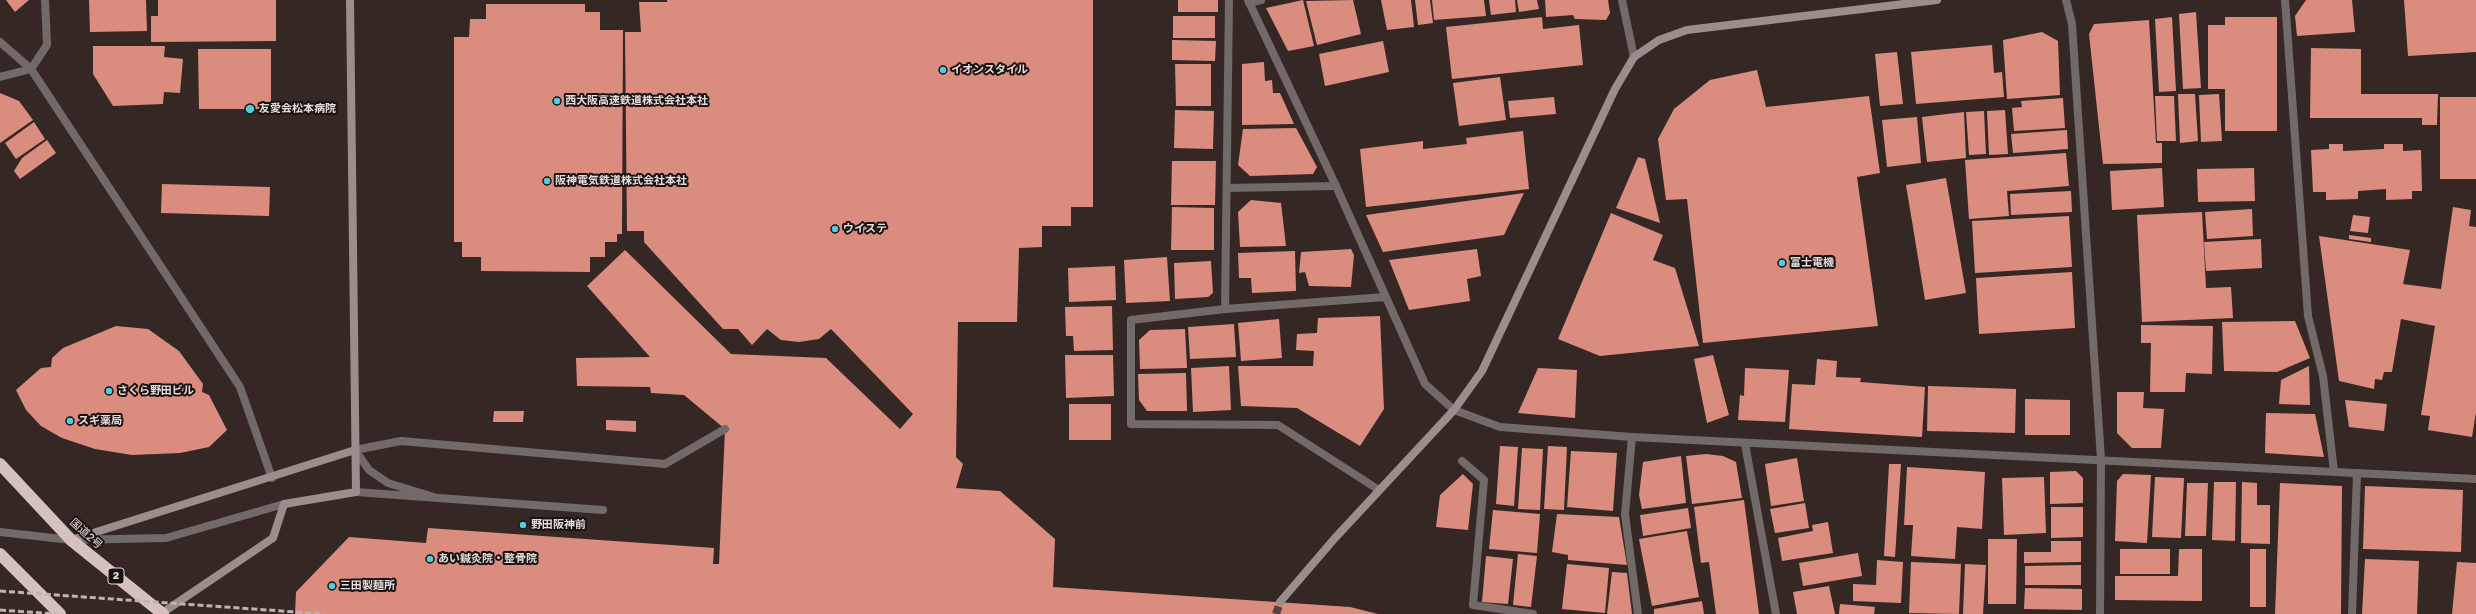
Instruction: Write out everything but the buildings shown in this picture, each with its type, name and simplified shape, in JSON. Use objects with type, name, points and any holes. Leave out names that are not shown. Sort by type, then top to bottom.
[{"type":"highway","name":"国道2号","points":[[0,464],[71,540],[163,613]]},
{"type":"highway","points":[[0,554],[60,614]]},
{"type":"street","points":[[0,77],[31,69],[47,45],[45,0]]},
{"type":"street","points":[[350,0],[356,492]]},
{"type":"street","points":[[1225,309],[1230,0]]},
{"type":"street","points":[[1261,0],[1249,2],[1336,186],[1424,384],[1454,410],[1500,427],[1632,437],[1745,444],[2101,459],[2476,479]]},
{"type":"street","points":[[1622,0],[1634,57]]},
{"type":"street","points":[[1280,602],[1379,490],[1454,410],[1482,371],[1615,89],[1634,57],[1659,40],[1687,30],[1937,0]]},
{"type":"street","points":[[2066,0],[2072,24],[2101,459],[2100,614]]},
{"type":"street","points":[[2285,0],[2308,316],[2323,376],[2334,472]]},
{"type":"street","points":[[0,42],[31,69],[240,387],[272,478]]},
{"type":"street","points":[[1227,188],[1336,186]]},
{"type":"street","points":[[1379,490],[1278,425],[1131,424],[1131,320],[1225,309],[1385,297]]},
{"type":"street","points":[[71,540],[146,515],[272,478],[355,450],[401,441],[665,464],[725,429]]},
{"type":"street","points":[[1632,437],[1625,514],[1638,614]]},
{"type":"street","points":[[1745,444],[1776,614]]},
{"type":"street","points":[[355,450],[369,470],[388,483],[437,498]]},
{"type":"street","points":[[1462,461],[1484,480],[1473,605],[1533,614]]},
{"type":"street","points":[[2352,614],[2357,473]]},
{"type":"street","points":[[0,532],[71,540],[166,538],[284,504],[356,492],[603,510]]},
{"type":"street","points":[[163,613],[273,538],[284,504]]},
{"type":"tunnel","points":[[1276,614],[1280,602]]},
{"type":"railway","points":[[0,591],[324,614]]},
{"type":"railway","points":[[0,610],[57,614]]},
{"type":"place","name":"イオンスタイル","points":[[943,70]]},
{"type":"place","name":"西大阪高速鉄道株式会社本社","points":[[557,101]]},
{"type":"place","name":"友愛会松本病院","points":[[250,109]]},
{"type":"place","name":"阪神電気鉄道株式会社本社","points":[[547,181]]},
{"type":"place","name":"ウイステ","points":[[835,229]]},
{"type":"place","name":"富士電機","points":[[1782,263]]},
{"type":"place","name":"さくら野田ビル","points":[[109,391]]},
{"type":"place","name":"スギ薬局","points":[[70,421]]},
{"type":"place","name":"野田阪神前","points":[[523,525]]},
{"type":"place","name":"あい鍼灸院・整骨院","points":[[430,559]]},
{"type":"place","name":"三田製麺所","points":[[332,586]]}]
